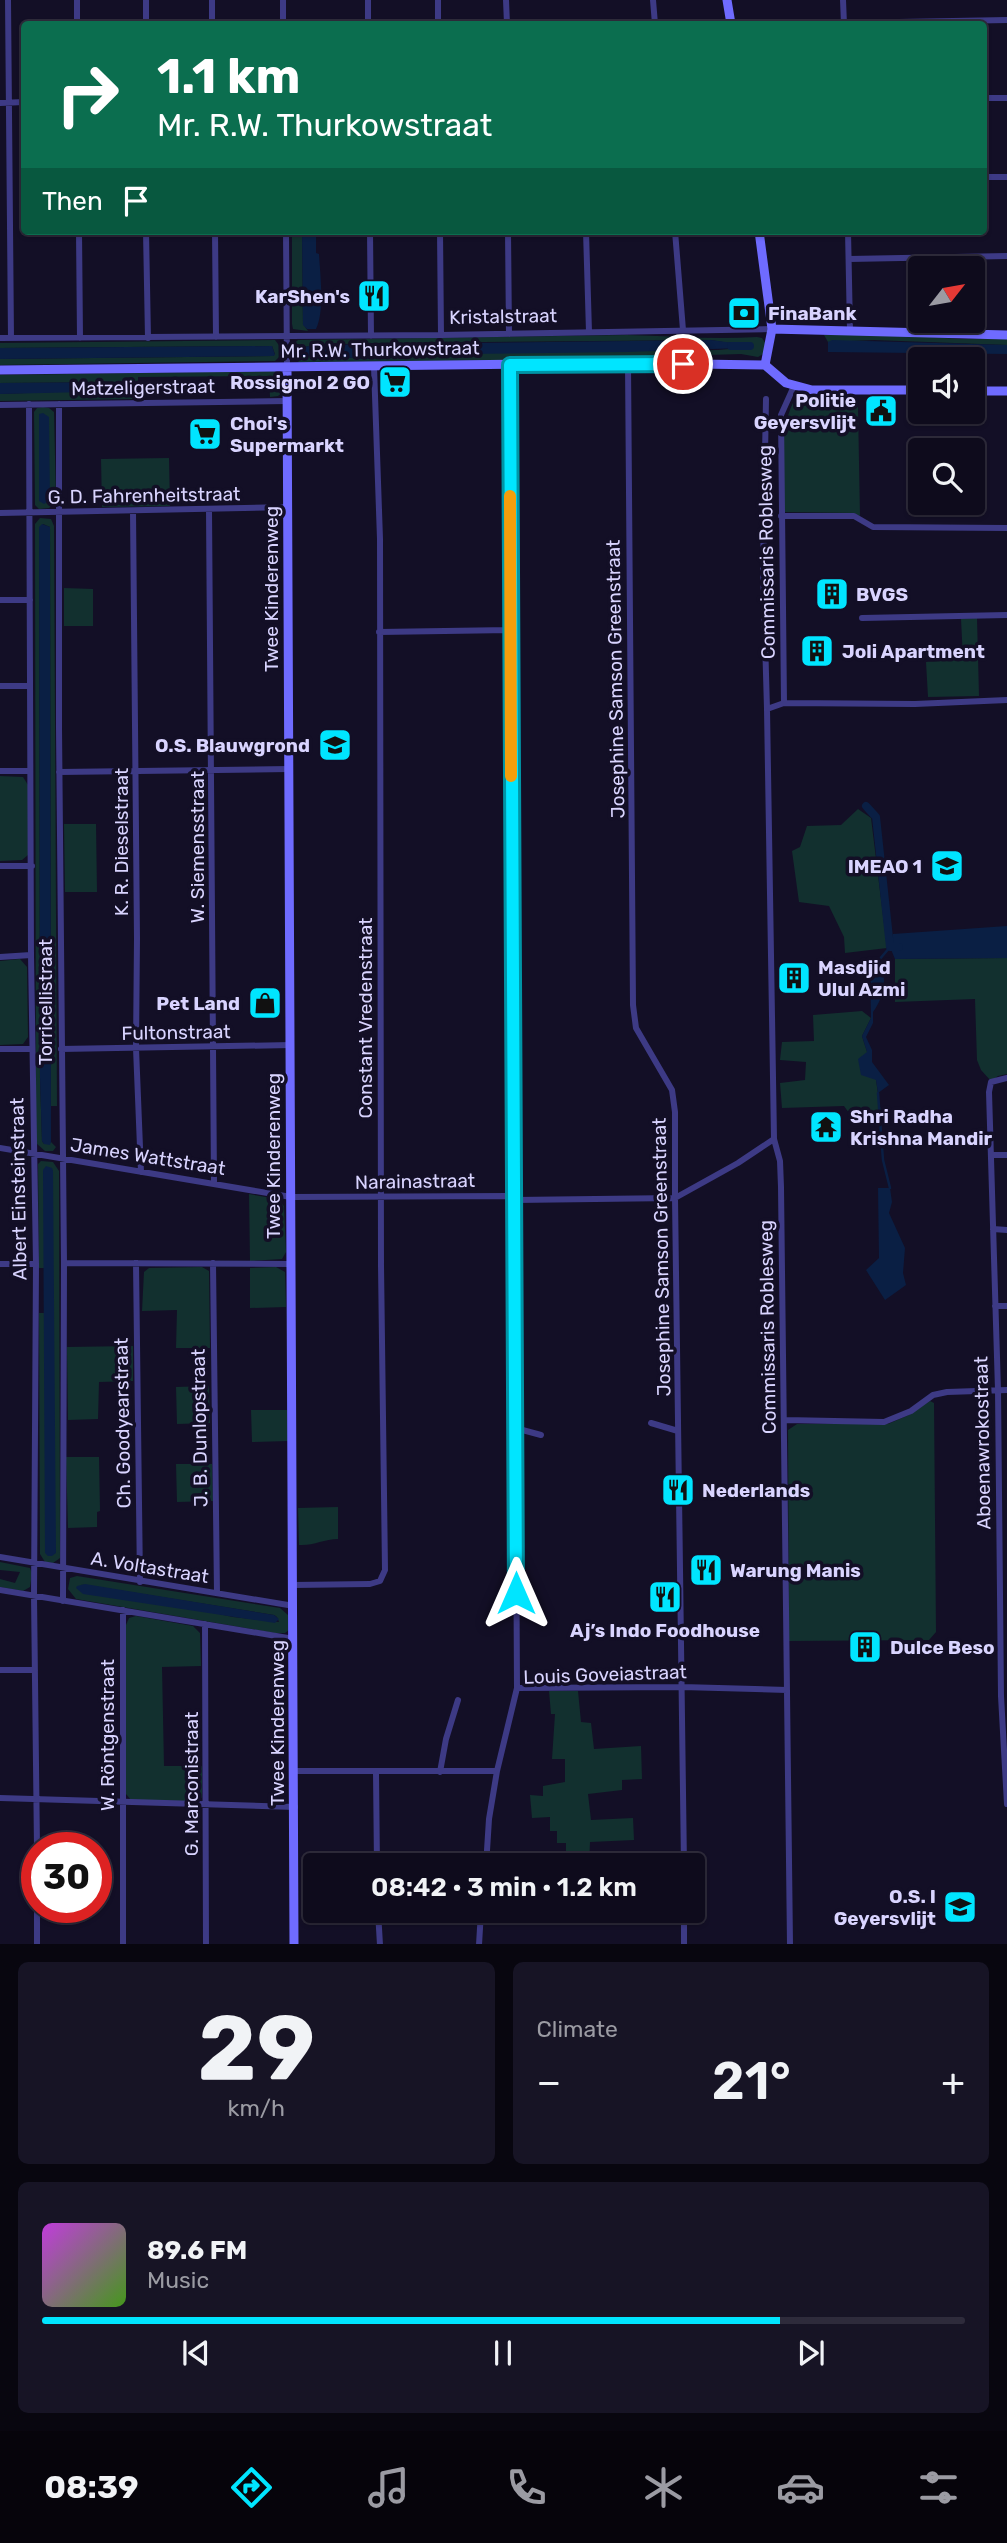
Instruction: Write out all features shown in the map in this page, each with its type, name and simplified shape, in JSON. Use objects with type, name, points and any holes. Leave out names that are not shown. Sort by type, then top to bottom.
[{"type":"street","points":[[8,0],[11,338]]},
{"type":"street","points":[[77,0],[77,21]]},
{"type":"street","points":[[146,0],[146,21]]},
{"type":"street","points":[[212,0],[212,21]]},
{"type":"street","points":[[283,0],[283,21]]},
{"type":"street","points":[[368,0],[368,21]]},
{"type":"street","points":[[438,0],[438,21]]},
{"type":"street","points":[[506,0],[507,21]]},
{"type":"street","points":[[653,0],[656,21]]},
{"type":"street","points":[[727,0],[730,21]]},
{"type":"street","points":[[843,0],[844,21]]},
{"type":"street","points":[[966,21],[1007,20]]},
{"type":"street","points":[[987,98],[1007,98]]},
{"type":"street","points":[[0,103],[21,102]]},
{"type":"street","points":[[987,177],[1007,177]]},
{"type":"street","points":[[79,235],[80,338]]},
{"type":"street","points":[[146,235],[148,338]]},
{"type":"street","points":[[215,235],[216,337]]},
{"type":"street","points":[[286,235],[287,368]]},
{"type":"street","points":[[370,235],[371,335]]},
{"type":"street","points":[[440,235],[441,335]]},
{"type":"street","points":[[508,235],[509,334]]},
{"type":"street","points":[[586,235],[589,332]]},
{"type":"street","points":[[675,235],[683,330]]},
{"type":"street","points":[[760,235],[772,329],[765,365],[776,377],[794,386],[812,390],[908,390]]},
{"type":"street","points":[[848,235],[850,330]]},
{"type":"street","points":[[849,259],[1007,256]]},
{"type":"street","name":"Kristalstraat","points":[[0,338],[441,335],[772,329],[1007,335]]},
{"type":"street","name":"Mr. R.W. Thurkowstraat","points":[[0,370],[628,363],[765,365]]},
{"type":"street","name":"Josephine Samson Greenstraat","points":[[628,363],[633,1005],[636,1028],[672,1090],[676,1112],[684,1853]]},
{"type":"street","points":[[510,365],[517,1688]]},
{"type":"street","name":"Constant Vredenstraat","points":[[293,1585],[370,1584],[380,1581],[385,1570],[381,1198],[380,539],[374,367]]},
{"type":"street","name":"Twee Kinderenweg","points":[[287,368],[294,1944]]},
{"type":"street","name":"Commissaris Roblesweg","points":[[784,703],[781,415],[794,386]]},
{"type":"street","points":[[985,391],[1007,391]]},
{"type":"street","name":"Commissaris Roblesweg","points":[[766,399],[763,568],[774,1139],[780,1161],[781,1187],[790,1944]]},
{"type":"street","name":"Matzeligerstraat","points":[[0,405],[287,401]]},
{"type":"street","name":"Albert Einsteinstraat","points":[[29,404],[31,955],[36,1264],[34,1596],[37,1832]]},
{"type":"street","name":"Torricellistraat","points":[[59,404],[59,772],[64,1263],[63,1601]]},
{"type":"street","name":"G. D. Fahrenheitstraat","points":[[0,513],[288,507]]},
{"type":"street","name":"W. Siemensstraat","points":[[209,510],[214,1183]]},
{"type":"street","name":"K. R. Dieselstraat","points":[[133,511],[136,1048],[141,1172]]},
{"type":"street","points":[[780,516],[854,516],[873,527],[1007,528]]},
{"type":"street","points":[[0,600],[30,600]]},
{"type":"street","points":[[862,618],[1007,615]]},
{"type":"street","points":[[379,632],[510,630]]},
{"type":"street","points":[[0,686],[30,686]]},
{"type":"street","points":[[767,709],[784,703],[915,704],[1007,701]]},
{"type":"street","points":[[59,772],[290,769]]},
{"type":"street","points":[[0,771],[30,771]]},
{"type":"street","points":[[0,866],[32,866]]},
{"type":"street","points":[[0,957],[31,955]]},
{"type":"street","name":"Fultonstraat","points":[[61,1049],[290,1045]]},
{"type":"street","points":[[0,1049],[32,1049]]},
{"type":"street","name":"Aboenawrokostraat","points":[[1007,1078],[990,1082],[989,1091],[998,1390],[1003,1465],[999,1540],[1007,1804]]},
{"type":"street","name":"Narainastraat","points":[[291,1197],[509,1196],[515,1200],[675,1198],[738,1163],[774,1139]]},
{"type":"street","name":"James Wattstraat","points":[[0,1148],[291,1197]]},
{"type":"street","points":[[992,1155],[1007,1155]]},
{"type":"street","points":[[993,1229],[1007,1230]]},
{"type":"street","points":[[64,1263],[291,1264]]},
{"type":"street","name":"Ch. Goodyearstraat","points":[[136,1263],[140,1582]]},
{"type":"street","name":"J. B. Dunlopstraat","points":[[213,1263],[217,1593]]},
{"type":"street","points":[[0,1264],[36,1264]]},
{"type":"street","points":[[995,1306],[1007,1306]]},
{"type":"street","points":[[785,1420],[884,1422],[911,1411],[933,1395],[1007,1390]]},
{"type":"street","points":[[651,1423],[678,1432]]},
{"type":"street","points":[[515,1428],[541,1435]]},
{"type":"street","points":[[999,1540],[1007,1540]]},
{"type":"street","name":"A. Voltastraat","points":[[0,1557],[294,1606]]},
{"type":"street","points":[[0,1590],[294,1639]]},
{"type":"street","name":"W. Röntgenstraat","points":[[122,1944],[123,1610]]},
{"type":"street","name":"G. Marconistraat","points":[[205,1624],[206,1944]]},
{"type":"street","points":[[0,1670],[36,1670]]},
{"type":"street","name":"Louis Goveiastraat","points":[[487,1853],[497,1771],[517,1688],[682,1687],[787,1690]]},
{"type":"street","points":[[440,1772],[446,1739],[458,1700]]},
{"type":"street","points":[[295,1771],[497,1771]]},
{"type":"street","points":[[376,1772],[377,1853]]},
{"type":"street","points":[[0,1798],[295,1807]]},
{"type":"street","points":[[37,1923],[37,1944]]},
{"type":"street","points":[[379,1923],[380,1944]]},
{"type":"street","points":[[479,1944],[480,1923]]},
{"type":"street","points":[[684,1923],[684,1944]]},
{"type":"green space","points":[[292,235],[302,235],[303,324],[308,331],[293,329]]},
{"type":"green space","points":[[885,334],[1007,339],[1007,345],[874,340],[828,342],[824,335]]},
{"type":"green space","points":[[627,335],[757,337],[762,338],[766,344],[763,354],[758,357],[741,354],[505,361],[299,362],[292,355],[292,345],[298,340]],"holes":[[[711,340],[741,345],[740,348],[718,350],[372,354],[368,359],[315,355],[303,357],[300,348],[374,343]]]},
{"type":"green space","points":[[275,340],[281,348],[281,355],[275,361],[0,365],[0,359],[275,354],[272,346],[0,348],[0,343]]},
{"type":"green space","points":[[274,371],[281,377],[283,392],[270,397],[269,376],[138,377],[138,384],[0,383],[0,375]]},
{"type":"green space","points":[[137,389],[137,399],[0,401],[0,394]]},
{"type":"green space","points":[[798,394],[826,398],[827,405],[858,407],[860,516],[854,513],[784,512],[784,436],[791,407]]},
{"type":"green space","points":[[43,407],[54,412],[56,501],[49,508],[39,509],[35,505],[34,412]]},
{"type":"green space","points":[[169,458],[170,506],[102,507],[101,459]]},
{"type":"green space","points":[[40,518],[51,519],[54,526],[57,1106],[51,1106],[50,527],[43,524],[39,528],[40,1078],[42,1141],[44,1144],[51,1142],[56,1147],[53,1151],[45,1151],[36,1143],[35,524]]},
{"type":"green space","points":[[64,588],[93,589],[93,626],[64,626]]},
{"type":"green space","points":[[977,618],[979,696],[928,697],[926,662],[963,659],[961,619]]},
{"type":"green space","points":[[0,776],[23,777],[28,785],[28,855],[22,860],[0,861]]},
{"type":"green space","points":[[858,809],[871,818],[887,948],[845,953],[844,937],[829,906],[799,902],[792,851],[800,847],[807,826],[841,825]]},
{"type":"green space","points":[[64,824],[96,824],[97,892],[65,892]]},
{"type":"green space","points":[[1007,958],[1007,1074],[991,1081],[981,1070],[977,1060],[975,999],[895,1002],[895,959]]},
{"type":"green space","points":[[20,959],[27,967],[28,1037],[23,1044],[0,1045],[0,961]]},
{"type":"green space","points":[[862,1011],[871,1018],[862,1036],[876,1080],[881,1113],[849,1113],[844,1106],[782,1108],[780,1083],[805,1080],[806,1062],[780,1060],[782,1042],[814,1041],[813,1015]]},
{"type":"green space","points":[[41,1161],[53,1162],[59,1171],[60,1558],[53,1563],[45,1562],[40,1554],[39,1313],[45,1313],[45,1552],[54,1374],[52,1168],[45,1268],[39,1268],[38,1164]]},
{"type":"green space","points":[[249,1194],[277,1199],[284,1206],[286,1252],[282,1259],[250,1261]]},
{"type":"green space","points":[[202,1267],[209,1271],[210,1348],[176,1348],[177,1310],[142,1311],[144,1272],[149,1268]]},
{"type":"green space","points":[[276,1267],[285,1272],[286,1307],[250,1308],[250,1268]]},
{"type":"green space","points":[[133,1346],[133,1381],[99,1382],[98,1419],[68,1420],[67,1347]]},
{"type":"green space","points":[[209,1386],[210,1423],[177,1424],[176,1387]]},
{"type":"green space","points":[[930,1401],[934,1403],[936,1632],[929,1640],[789,1641],[788,1430],[797,1424],[888,1424],[909,1415]]},
{"type":"green space","points":[[251,1410],[287,1410],[288,1441],[252,1442]]},
{"type":"green space","points":[[66,1457],[99,1457],[100,1511],[97,1512],[97,1527],[68,1528]]},
{"type":"green space","points":[[176,1464],[212,1464],[213,1501],[177,1502]]},
{"type":"green space","points":[[338,1507],[338,1539],[299,1545],[298,1508]]},
{"type":"green space","points":[[0,1562],[30,1568],[30,1587],[23,1591],[0,1587],[0,1579],[15,1583],[20,1572],[0,1570]]},
{"type":"green space","points":[[77,1576],[280,1608],[288,1615],[289,1630],[275,1633],[76,1599],[68,1589],[70,1578]],"holes":[[[80,1584],[274,1615],[279,1622],[233,1617]]]},
{"type":"green space","points":[[136,1616],[193,1626],[200,1633],[201,1666],[162,1667],[164,1766],[202,1766],[202,1797],[199,1802],[131,1800],[126,1794],[126,1625],[129,1618]]},
{"type":"green space","points":[[549,1691],[578,1691],[581,1722],[591,1723],[594,1749],[641,1746],[642,1779],[622,1780],[622,1790],[588,1794],[591,1820],[633,1818],[634,1840],[590,1842],[590,1853],[566,1853],[566,1843],[557,1843],[557,1831],[550,1831],[550,1817],[532,1818],[530,1795],[543,1796],[543,1786],[565,1782],[565,1759],[552,1759],[555,1714],[551,1714]]},
{"type":"water","points":[[302,235],[316,235],[321,292],[319,321],[316,329],[307,329],[303,325]]},
{"type":"water","points":[[711,340],[741,344],[741,348],[373,355],[368,359],[315,355],[303,357],[299,354],[300,348],[314,345]]},
{"type":"water","points":[[828,342],[1007,345],[1007,354],[985,354],[985,347],[908,347],[908,353],[828,352]]},
{"type":"water","points":[[272,346],[273,356],[0,359],[0,348]]},
{"type":"water","points":[[134,382],[137,389],[130,391],[0,394],[0,383]]},
{"type":"water","points":[[43,413],[49,417],[50,500],[44,504],[39,501],[39,414]]},
{"type":"water","points":[[42,524],[50,527],[50,1145],[42,1141],[40,1078],[39,527]]},
{"type":"water","points":[[1007,926],[1007,958],[895,959],[890,947],[893,934]]},
{"type":"water","points":[[874,959],[879,960],[882,967],[884,987],[866,1037],[872,1050],[872,1062],[889,1085],[878,1093],[876,1080],[861,1075],[858,1059],[867,1052],[862,1036],[871,1018],[870,963]]},
{"type":"water","points":[[46,1166],[53,1171],[56,1553],[52,1556],[45,1553],[43,1170]]},
{"type":"water","points":[[878,1188],[890,1188],[892,1202],[889,1213],[905,1248],[903,1273],[906,1285],[885,1300],[866,1270],[879,1258]]},
{"type":"water","points":[[85,1584],[274,1615],[279,1619],[275,1623],[83,1594],[76,1588]]},
{"type":"waterway","points":[[731,346],[750,346]]},
{"type":"waterway","points":[[866,806],[876,817],[890,947],[899,947]]},
{"type":"waterway","points":[[879,960],[890,947]]},
{"type":"waterway","points":[[878,1093],[883,1160],[890,1188]]},
{"type":"slow traffic","points":[[510,496],[511,776]]},
{"type":"place","name":"KarShen's","points":[[374,296]]},
{"type":"place","name":"FinaBank","points":[[744,313]]},
{"type":"place","name":"Rossignol 2 GO","points":[[395,382]]},
{"type":"place","name":"Politie Geyersvlijt","points":[[881,411]]},
{"type":"place","name":"Choi's Supermarkt","points":[[205,434]]},
{"type":"place","name":"BVGS","points":[[832,594]]},
{"type":"place","name":"Joli Apartment","points":[[817,651]]},
{"type":"place","name":"O.S. Blauwgrond","points":[[335,745]]},
{"type":"place","name":"IMEAO 1","points":[[947,866]]},
{"type":"place","name":"Masdjid Ulul Azmi","points":[[794,978]]},
{"type":"place","name":"Pet Land","points":[[265,1003]]},
{"type":"place","name":"Shri Radha Krishna Mandir","points":[[826,1127]]},
{"type":"place","name":"Nederlands","points":[[678,1490]]},
{"type":"place","name":"Warung Manis","points":[[706,1570]]},
{"type":"place","name":"Aj’s Indo Foodhouse","points":[[665,1597]]},
{"type":"place","name":"Dulce Beso","points":[[865,1647]]},
{"type":"place","name":"O.S. I Geyersvlijt","points":[[960,1907]]},
{"type":"route","points":[[516,1593],[510,365],[683,364]]}]
